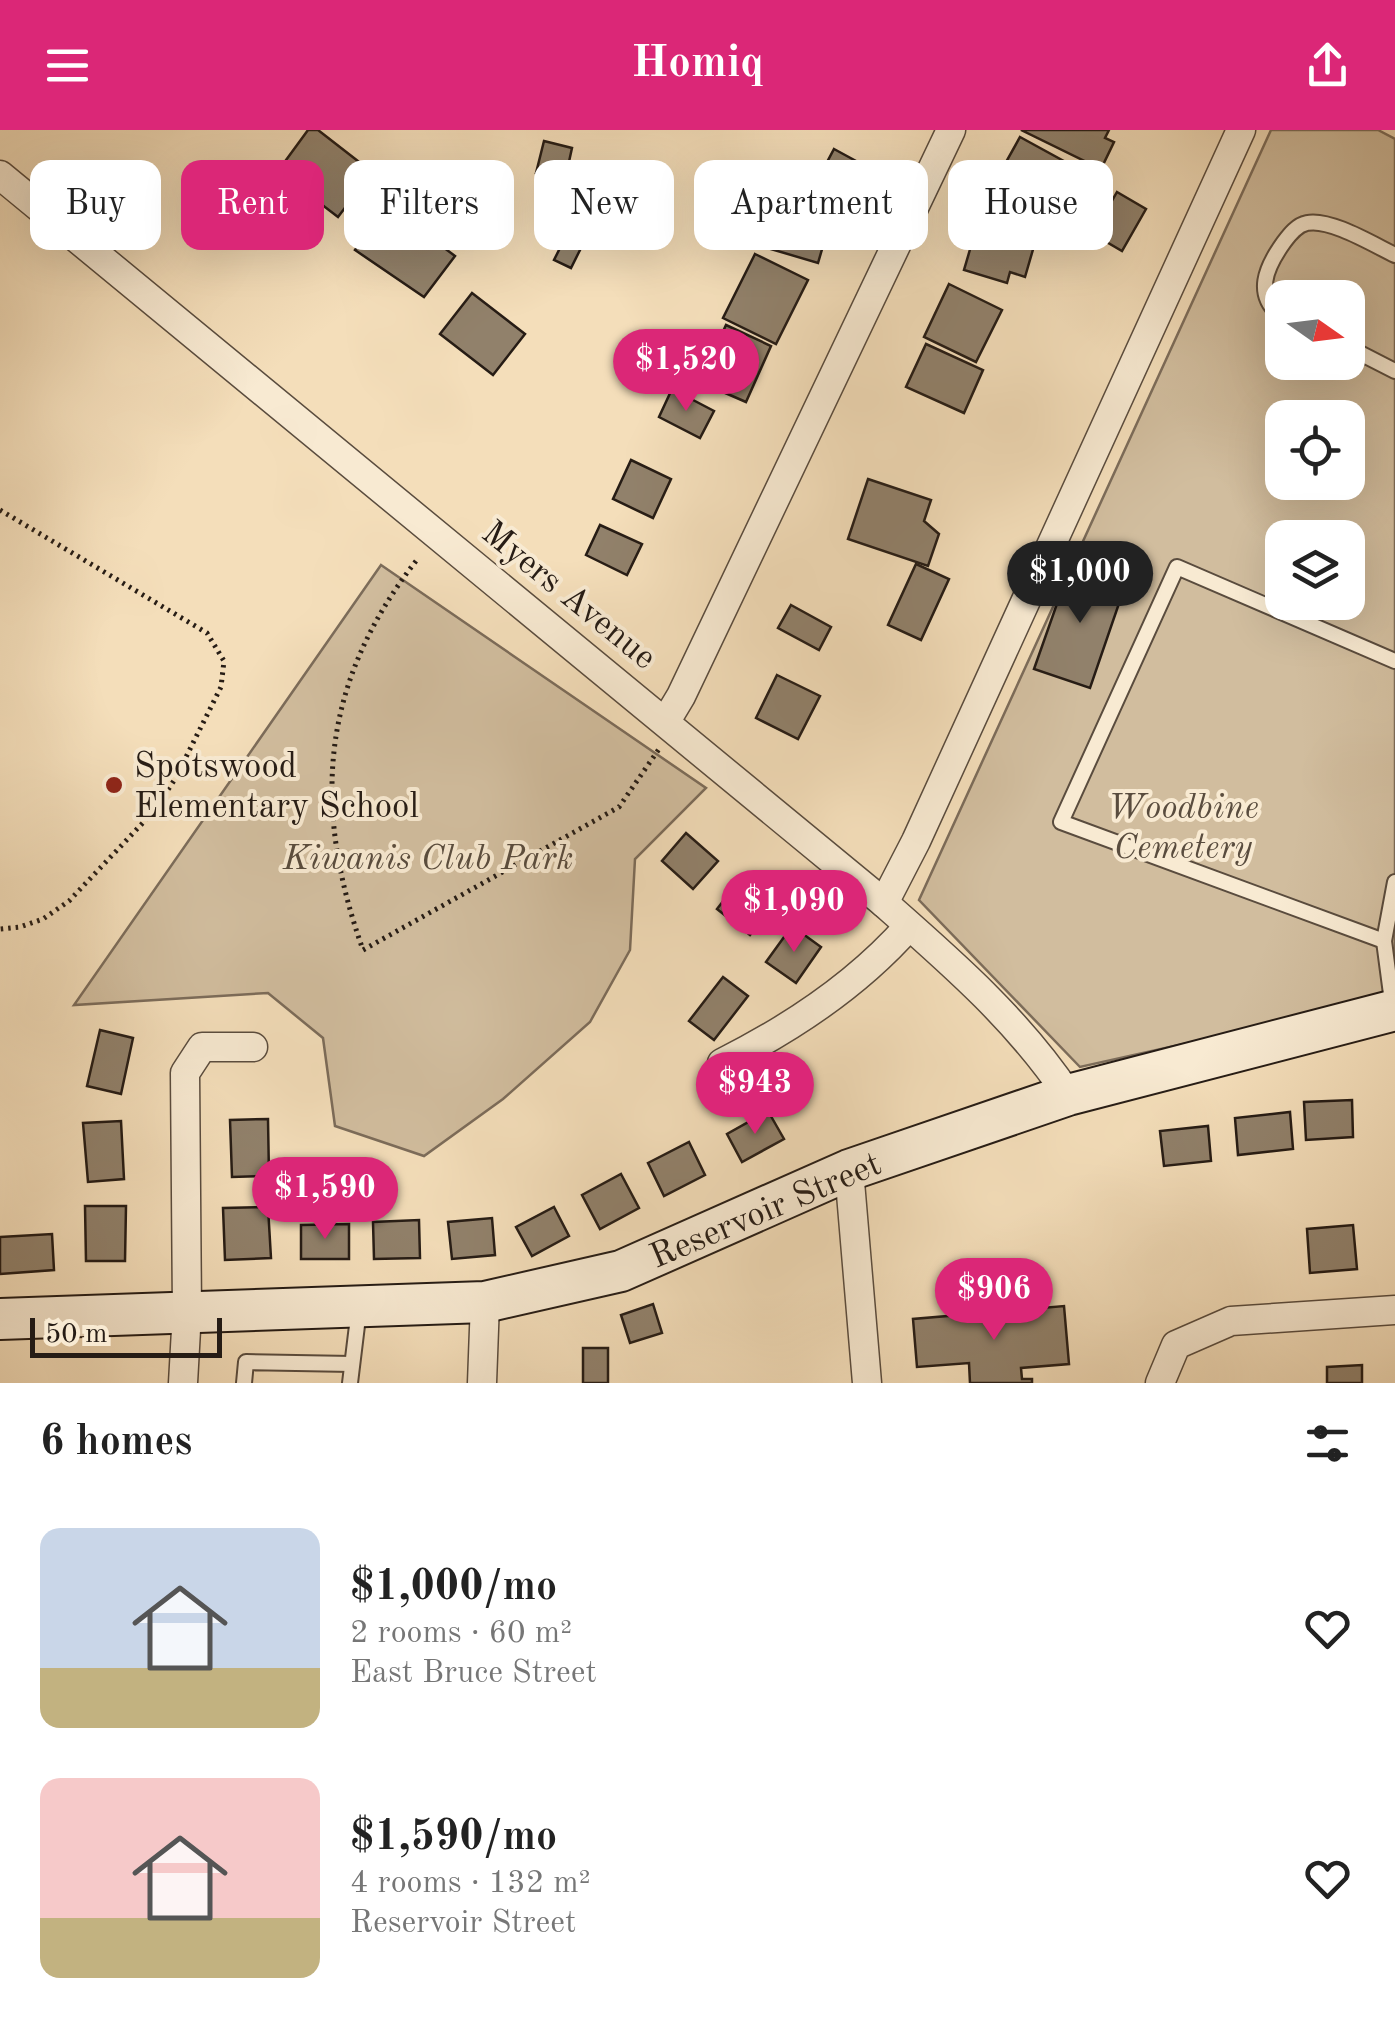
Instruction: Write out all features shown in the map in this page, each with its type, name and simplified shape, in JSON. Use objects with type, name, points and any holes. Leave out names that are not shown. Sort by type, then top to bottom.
[{"type":"main road","name":"Reservoir Street","points":[[0,1320],[484,1302],[621,1271],[849,1170],[1068,1094],[1395,1013]]},
{"type":"street","points":[[662,718],[681,696],[951,130]]},
{"type":"street","points":[[884,903],[1241,130]]},
{"type":"street","name":"Myers Avenue","points":[[0,175],[884,903],[1000,1010],[1068,1094]]},
{"type":"street","points":[[722,1063],[766,1041],[841,989],[869,968],[910,926]]},
{"type":"street","points":[[183,1383],[187,1312],[184,1073],[202,1047],[253,1046]]},
{"type":"street","points":[[849,1170],[867,1383]]},
{"type":"street","points":[[482,1383],[484,1302]]},
{"type":"street","points":[[1160,1383],[1176,1345],[1231,1321],[1395,1310]]},
{"type":"lane","points":[[1265,286],[1274,255],[1291,232],[1304,223],[1331,225],[1395,255]]},
{"type":"lane","points":[[1365,356],[1395,371]]},
{"type":"lane","points":[[1384,941],[1061,822],[1178,567],[1395,662]]},
{"type":"lane","points":[[1395,882],[1384,941],[1395,1013]]},
{"type":"lane","points":[[722,1063],[746,1102]]},
{"type":"lane","points":[[350,1383],[359,1306]]},
{"type":"lane","points":[[244,1383],[246,1362],[352,1364]]},
{"type":"path","points":[[0,510],[207,633],[224,661],[221,687],[175,779],[154,811],[69,901],[43,919],[0,929]]},
{"type":"path","points":[[416,561],[390,595],[371,630],[348,683],[332,750],[330,811],[334,852],[363,950],[620,807],[659,752],[662,718]]},
{"type":"green space","name":"Woodbine Cemetery","points":[[1271,130],[1378,130],[1395,139],[1395,997],[1080,1067],[919,900]]},
{"type":"green space","name":"Kiwanis Club Park","points":[[381,565],[706,788],[635,859],[630,950],[590,1022],[503,1099],[424,1156],[335,1126],[323,1038],[268,993],[74,1005]]},
{"type":"building","points":[[308,130],[318,130],[357,160],[344,160],[344,209],[338,217],[324,206],[324,160],[286,160]]},
{"type":"building","points":[[1021,130],[1109,130],[1105,138],[1114,142],[1105,160],[1083,160]]},
{"type":"building","points":[[1020,137],[1062,160],[1007,160]]},
{"type":"building","points":[[544,141],[572,148],[569,160],[539,160]]},
{"type":"building","points":[[834,149],[854,160],[828,160]]},
{"type":"building","points":[[1117,192],[1146,209],[1122,251],[1113,246],[1113,199]]},
{"type":"building","points":[[355,250],[447,250],[455,256],[424,297]]},
{"type":"building","points":[[559,250],[580,250],[571,268],[554,260]]},
{"type":"building","points":[[774,250],[822,250],[818,263]]},
{"type":"building","points":[[970,250],[1033,250],[1025,277],[1010,272],[1007,283],[964,270]]},
{"type":"building","points":[[755,254],[808,280],[776,344],[723,318]]},
{"type":"building","points":[[949,284],[1002,310],[976,362],[924,337]]},
{"type":"building","points":[[472,293],[525,334],[493,375],[440,334]]},
{"type":"building","points":[[726,325],[771,346],[746,402],[700,382]]},
{"type":"building","points":[[926,344],[983,370],[964,413],[906,387]]},
{"type":"building","points":[[672,389],[714,411],[700,438],[659,417]]},
{"type":"building","points":[[631,460],[671,479],[653,518],[613,499]]},
{"type":"building","points":[[868,479],[931,500],[924,521],[939,534],[928,566],[848,539]]},
{"type":"building","points":[[600,525],[642,544],[627,575],[586,555]]},
{"type":"building","points":[[916,564],[949,579],[921,640],[888,625]]},
{"type":"building","points":[[1071,564],[1126,583],[1090,688],[1034,669]]},
{"type":"building","points":[[791,605],[831,627],[819,650],[778,628]]},
{"type":"building","points":[[777,675],[820,696],[798,739],[756,718]]},
{"type":"building","points":[[686,833],[718,861],[693,889],[662,861]]},
{"type":"building","points":[[738,882],[772,908],[750,935],[717,909]]},
{"type":"building","points":[[792,926],[821,947],[796,983],[766,962]]},
{"type":"building","points":[[723,977],[748,996],[714,1040],[689,1021]]},
{"type":"building","points":[[100,1030],[133,1038],[121,1094],[87,1086]]},
{"type":"building","points":[[1352,1100],[1353,1137],[1306,1140],[1304,1102]]},
{"type":"building","points":[[768,1111],[784,1139],[742,1162],[727,1134]]},
{"type":"building","points":[[1290,1112],[1293,1149],[1238,1155],[1235,1118]]},
{"type":"building","points":[[268,1119],[269,1176],[232,1177],[230,1120]]},
{"type":"building","points":[[121,1121],[124,1179],[88,1182],[83,1123]]},
{"type":"building","points":[[1208,1126],[1211,1161],[1164,1166],[1160,1131]]},
{"type":"building","points":[[689,1142],[705,1175],[664,1196],[648,1163]]},
{"type":"building","points":[[621,1174],[639,1208],[600,1229],[582,1195]]},
{"type":"building","points":[[85,1206],[126,1206],[125,1261],[86,1261]]},
{"type":"building","points":[[268,1207],[271,1258],[225,1260],[223,1208]]},
{"type":"building","points":[[554,1207],[569,1236],[532,1256],[516,1227]]},
{"type":"building","points":[[492,1218],[495,1255],[452,1259],[448,1222]]},
{"type":"building","points":[[419,1220],[420,1258],[374,1259],[373,1222]]},
{"type":"building","points":[[349,1224],[349,1259],[301,1259],[301,1225]]},
{"type":"building","points":[[1353,1225],[1357,1269],[1310,1273],[1307,1229]]},
{"type":"building","points":[[52,1234],[54,1270],[0,1274],[0,1237]]},
{"type":"building","points":[[653,1304],[662,1333],[630,1343],[621,1315]]},
{"type":"building","points":[[1064,1306],[1069,1364],[1021,1368],[1022,1379],[1032,1379],[1032,1383],[970,1383],[969,1363],[917,1367],[913,1319]]},
{"type":"building","points":[[583,1348],[608,1348],[608,1383],[583,1383]]},
{"type":"building","points":[[1362,1365],[1362,1383],[1327,1383],[1327,1367]]},
{"type":"place","name":"Spotswood Elementary School","points":[[114,785]]}]
